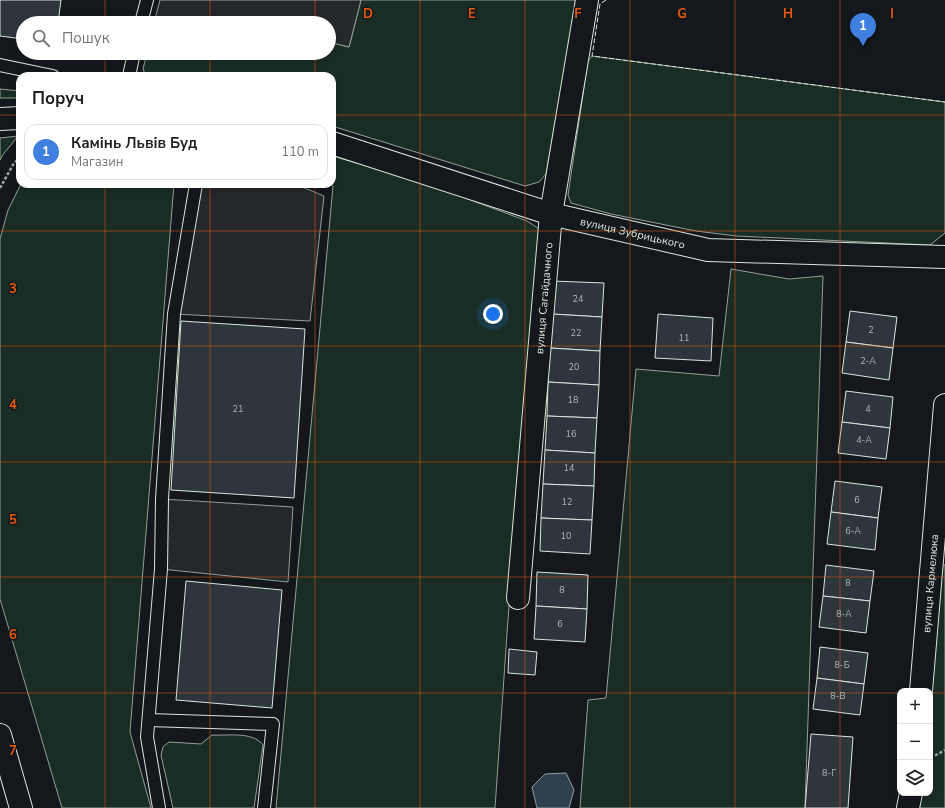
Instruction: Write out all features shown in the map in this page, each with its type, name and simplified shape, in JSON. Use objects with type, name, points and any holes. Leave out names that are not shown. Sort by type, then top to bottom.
[{"type":"street","name":"вулиця Сагайдачного","points":[[518,598],[551,214],[586,0]]},
{"type":"street","points":[[0,119],[16,118]]},
{"type":"street","name":"вулиця Зубрицького","points":[[336,144],[551,214],[708,250],[945,257]]},
{"type":"street","name":"вулиця Кармелюка","points":[[921,688],[945,405]]},
{"type":"street","points":[[0,735],[5,763],[20,808]]},
{"type":"street","points":[[908,808],[910,796]]},
{"type":"lane","points":[[144,16],[147,0]]},
{"type":"lane","points":[[130,72],[132,60]]},
{"type":"lane","points":[[0,65],[34,72]]},
{"type":"lane","points":[[159,808],[147,737],[161,569],[162,499],[174,314],[195,188]]},
{"type":"lane","points":[[149,720],[273,724],[264,808]]},
{"type":"path","points":[[0,188],[16,161]]},
{"type":"path","points":[[933,754],[945,750]]},
{"type":"green space","points":[[361,0],[577,0],[546,174],[539,182],[525,186],[336,127],[336,72],[144,72],[143,69],[145,60],[336,60],[336,44],[349,47]]},
{"type":"green space","points":[[592,56],[945,102],[945,233],[930,245],[736,236],[696,231],[611,214],[571,203],[568,195],[588,61]]},
{"type":"green space","points":[[0,89],[16,91],[16,98],[0,98]]},
{"type":"green space","points":[[16,136],[16,138],[0,160],[0,138]]},
{"type":"green space","points":[[336,157],[417,180],[527,221],[541,230],[533,346],[508,619],[495,808],[276,808],[333,188],[336,188]]},
{"type":"green space","points":[[19,188],[174,188],[130,732],[151,808],[62,808],[0,599],[0,239],[8,210]]},
{"type":"green space","points":[[731,269],[789,279],[823,276],[805,808],[580,808],[588,700],[606,698],[636,369],[719,376]]},
{"type":"green space","points":[[940,564],[945,565],[945,808],[917,808],[918,796],[933,796],[933,688],[930,688]]},
{"type":"green space","points":[[212,735],[246,736],[253,738],[263,745],[254,808],[173,808],[161,755],[163,747],[169,742],[201,744]]},
{"type":"shaded area","points":[[160,0],[361,0],[349,47],[336,44],[336,16],[156,16]]},
{"type":"shaded area","points":[[195,188],[305,188],[324,196],[310,321],[174,314]]},
{"type":"shaded area","points":[[162,499],[293,507],[288,582],[161,569]]},
{"type":"water","points":[[566,773],[574,790],[569,808],[537,808],[532,787],[545,774]]},
{"type":"building","points":[[0,0],[61,0],[59,16],[16,16],[16,38],[0,36]]},
{"type":"building","points":[[553,281],[604,283],[602,317],[552,314]]},
{"type":"building","points":[[850,311],[897,317],[893,348],[846,342]]},
{"type":"building","points":[[552,314],[602,317],[600,351],[550,348]]},
{"type":"building","points":[[658,314],[713,318],[711,361],[655,358]]},
{"type":"building","points":[[181,321],[305,329],[294,498],[171,490]]},
{"type":"building","points":[[846,342],[893,348],[889,380],[842,373]]},
{"type":"building","points":[[550,348],[600,351],[599,385],[548,382]]},
{"type":"building","points":[[548,382],[599,385],[597,418],[547,416]]},
{"type":"building","points":[[846,391],[893,397],[890,428],[842,422]]},
{"type":"building","points":[[547,416],[597,418],[595,453],[545,450]]},
{"type":"building","points":[[842,422],[890,428],[886,459],[838,453]]},
{"type":"building","points":[[545,450],[595,453],[594,486],[543,484]]},
{"type":"building","points":[[835,481],[882,487],[878,518],[831,512]]},
{"type":"building","points":[[543,484],[594,486],[592,520],[541,518]]},
{"type":"building","points":[[831,512],[878,518],[875,550],[827,544]]},
{"type":"building","points":[[541,518],[592,520],[590,554],[540,551]]},
{"type":"building","points":[[826,565],[874,571],[870,601],[823,596]]},
{"type":"building","points":[[537,572],[588,575],[587,609],[536,606]]},
{"type":"building","points":[[186,581],[282,590],[272,708],[176,700]]},
{"type":"building","points":[[823,596],[870,601],[866,633],[819,627]]},
{"type":"building","points":[[536,606],[587,609],[585,642],[534,639]]},
{"type":"building","points":[[820,647],[868,653],[864,684],[817,678]]},
{"type":"building","points":[[509,649],[537,652],[535,675],[508,673]]},
{"type":"building","points":[[817,678],[864,684],[860,715],[813,709]]},
{"type":"building","points":[[811,734],[853,737],[848,808],[805,808]]},
{"type":"fence","points":[[606,0],[600,4],[592,56],[945,102]]},
{"type":"place","name":"Камінь Львів Буд","points":[[863,46]]}]
